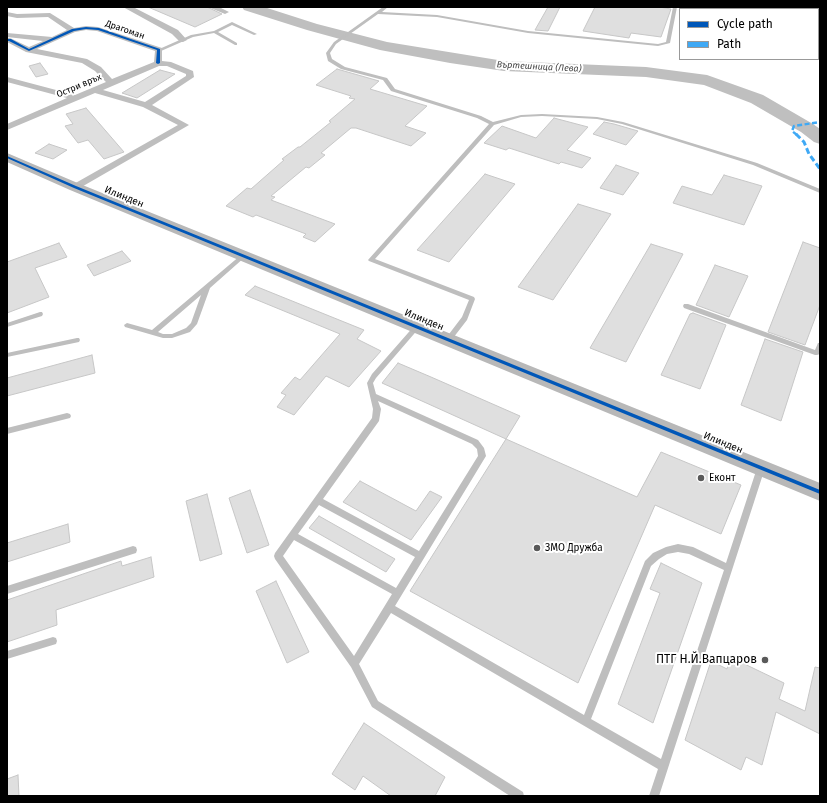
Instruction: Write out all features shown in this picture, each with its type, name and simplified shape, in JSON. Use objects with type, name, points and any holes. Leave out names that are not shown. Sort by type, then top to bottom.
[{"type":"street","points":[[126,7],[175,32],[182,40]]},
{"type":"street","points":[[212,7],[225,12]]},
{"type":"street","points":[[7,14],[17,16],[50,15],[73,30]]},
{"type":"street","name":"Драгоман","points":[[29,50],[73,30],[86,28],[98,29],[160,50]]},
{"type":"street","points":[[7,35],[52,39]]},
{"type":"street","points":[[7,40],[10,40],[29,50],[84,61],[98,69],[111,83]]},
{"type":"street","points":[[146,105],[190,77],[190,73],[168,64],[158,63],[160,50]]},
{"type":"street","name":"Остри връх","points":[[7,127],[158,63]]},
{"type":"street","points":[[7,79],[76,98]]},
{"type":"street","points":[[75,187],[185,125],[146,105],[94,90]]},
{"type":"street","name":"Илинден","points":[[12,161],[820,492]]},
{"type":"lane","points":[[386,7],[335,43],[328,53],[330,60],[343,68],[385,79],[393,90],[479,117],[492,124]]},
{"type":"lane","points":[[378,12],[437,16],[528,32],[658,45],[668,43],[675,7]]},
{"type":"lane","points":[[160,50],[192,36],[216,32],[232,23],[255,34]]},
{"type":"lane","points":[[216,32],[236,44]]},
{"type":"lane","points":[[448,340],[465,318],[472,299],[371,260],[492,124],[521,116],[542,114],[597,118],[622,123],[755,164],[820,191]]},
{"type":"lane","points":[[153,333],[243,256]]},
{"type":"lane","points":[[126,325],[164,336],[172,336],[188,330],[194,324],[207,287]]},
{"type":"lane","points":[[686,306],[817,353],[820,345]]},
{"type":"lane","points":[[7,325],[40,314]]},
{"type":"lane","points":[[417,327],[374,376],[370,383],[377,409],[376,419],[278,556],[354,664],[375,704],[519,796]]},
{"type":"lane","points":[[7,355],[77,340]]},
{"type":"lane","points":[[354,664],[482,456],[480,448],[476,442],[374,396]]},
{"type":"lane","points":[[7,431],[67,416]]},
{"type":"lane","points":[[654,796],[761,468]]},
{"type":"lane","points":[[318,500],[421,556]]},
{"type":"lane","points":[[293,535],[398,593]]},
{"type":"lane","points":[[586,721],[648,564],[656,556],[666,551],[678,548],[690,550],[728,568]]},
{"type":"lane","points":[[7,590],[133,550]]},
{"type":"lane","points":[[389,608],[664,766]]},
{"type":"lane","points":[[7,655],[53,641]]},
{"type":"building","points":[[148,7],[207,7],[222,14],[195,27]]},
{"type":"building","points":[[548,7],[560,7],[548,31],[535,30]]},
{"type":"building","points":[[595,7],[659,7],[671,9],[661,37],[631,33],[629,38],[583,31]]},
{"type":"building","points":[[40,63],[48,74],[36,77],[29,66]]},
{"type":"building","points":[[337,69],[379,81],[370,89],[427,106],[405,126],[426,133],[411,146],[356,128],[351,128],[321,153],[325,155],[309,168],[306,167],[271,196],[275,197],[271,200],[335,224],[315,242],[303,237],[306,234],[256,215],[253,217],[226,206],[247,188],[251,189],[284,160],[282,159],[300,147],[331,122],[329,121],[355,99],[349,98],[351,96],[316,85]]},
{"type":"building","points":[[160,70],[175,74],[137,98],[122,93]]},
{"type":"building","points":[[86,108],[124,152],[104,159],[88,140],[78,143],[65,126],[73,124],[66,114]]},
{"type":"building","points":[[554,118],[588,127],[567,150],[591,158],[582,168],[561,162],[559,164],[509,148],[506,150],[484,143],[502,126],[536,138]]},
{"type":"building","points":[[604,122],[638,131],[626,145],[593,134]]},
{"type":"building","points":[[49,144],[67,150],[53,159],[35,153]]},
{"type":"building","points":[[616,165],[639,173],[623,195],[600,188]]},
{"type":"building","points":[[485,174],[515,184],[449,262],[417,250]]},
{"type":"building","points":[[724,175],[762,186],[744,225],[673,203],[682,186],[712,195]]},
{"type":"building","points":[[578,204],[611,214],[553,300],[518,287]]},
{"type":"building","points":[[803,242],[820,248],[820,305],[805,345],[768,332]]},
{"type":"building","points":[[59,243],[67,257],[35,268],[49,297],[7,313],[7,262]]},
{"type":"building","points":[[651,244],[683,254],[626,362],[590,348]]},
{"type":"building","points":[[122,251],[131,261],[94,276],[87,265]]},
{"type":"building","points":[[715,265],[748,276],[729,317],[696,305]]},
{"type":"building","points":[[255,286],[364,330],[357,339],[381,351],[349,387],[326,376],[294,415],[277,407],[286,395],[281,393],[295,377],[300,380],[340,334],[245,295]]},
{"type":"building","points":[[693,313],[726,325],[700,389],[661,375],[690,314]]},
{"type":"building","points":[[765,339],[803,352],[781,421],[741,405]]},
{"type":"building","points":[[92,355],[95,373],[7,396],[7,378]]},
{"type":"building","points":[[398,363],[520,416],[506,439],[382,383]]},
{"type":"building","name":"ЗМО Дружба","points":[[506,439],[637,497],[661,452],[741,485],[721,534],[655,505],[578,683],[410,591]]},
{"type":"building","points":[[360,481],[416,511],[430,491],[442,497],[411,540],[343,502]]},
{"type":"building","points":[[250,490],[269,545],[247,553],[229,498]]},
{"type":"building","points":[[207,494],[222,554],[200,561],[186,501]]},
{"type":"building","points":[[319,516],[395,559],[386,572],[309,528]]},
{"type":"building","points":[[68,524],[70,542],[7,562],[7,543]]},
{"type":"building","points":[[151,557],[154,577],[56,610],[57,625],[7,642],[7,600],[121,561],[122,566]]},
{"type":"building","points":[[661,563],[702,583],[653,723],[618,704],[660,593],[650,589]]},
{"type":"building","points":[[276,581],[309,652],[287,663],[256,591]]},
{"type":"building","points":[[730,657],[784,683],[779,699],[805,711],[815,667],[820,668],[820,734],[776,712],[762,765],[746,757],[741,770],[685,740],[711,661],[727,669]]},
{"type":"building","points":[[364,723],[445,777],[435,796],[391,796],[363,776],[355,790],[332,774]]},
{"type":"building","points":[[18,775],[19,796],[7,796],[7,779]]},
{"type":"waterway","name":"Въртешница (Лева)","points":[[249,7],[312,27],[386,47],[450,58],[504,66],[646,72],[707,80],[757,99],[807,128],[820,138]]},
{"type":"marked path","points":[[820,122],[794,126],[792,131],[804,142],[809,154],[820,169]]},
{"type":"cycle path","points":[[7,40],[10,40],[29,50],[73,30],[86,28],[98,29],[159,50],[158,63]]},
{"type":"cycle path","points":[[7,157],[75,187],[820,492]]},
{"type":"place","name":"Еконт","points":[[701,478]]},
{"type":"place","name":"ЗМО Дружба","points":[[537,548]]},
{"type":"place","name":"ПТГ Н.Й.Вапцаров","points":[[765,660]]}]
